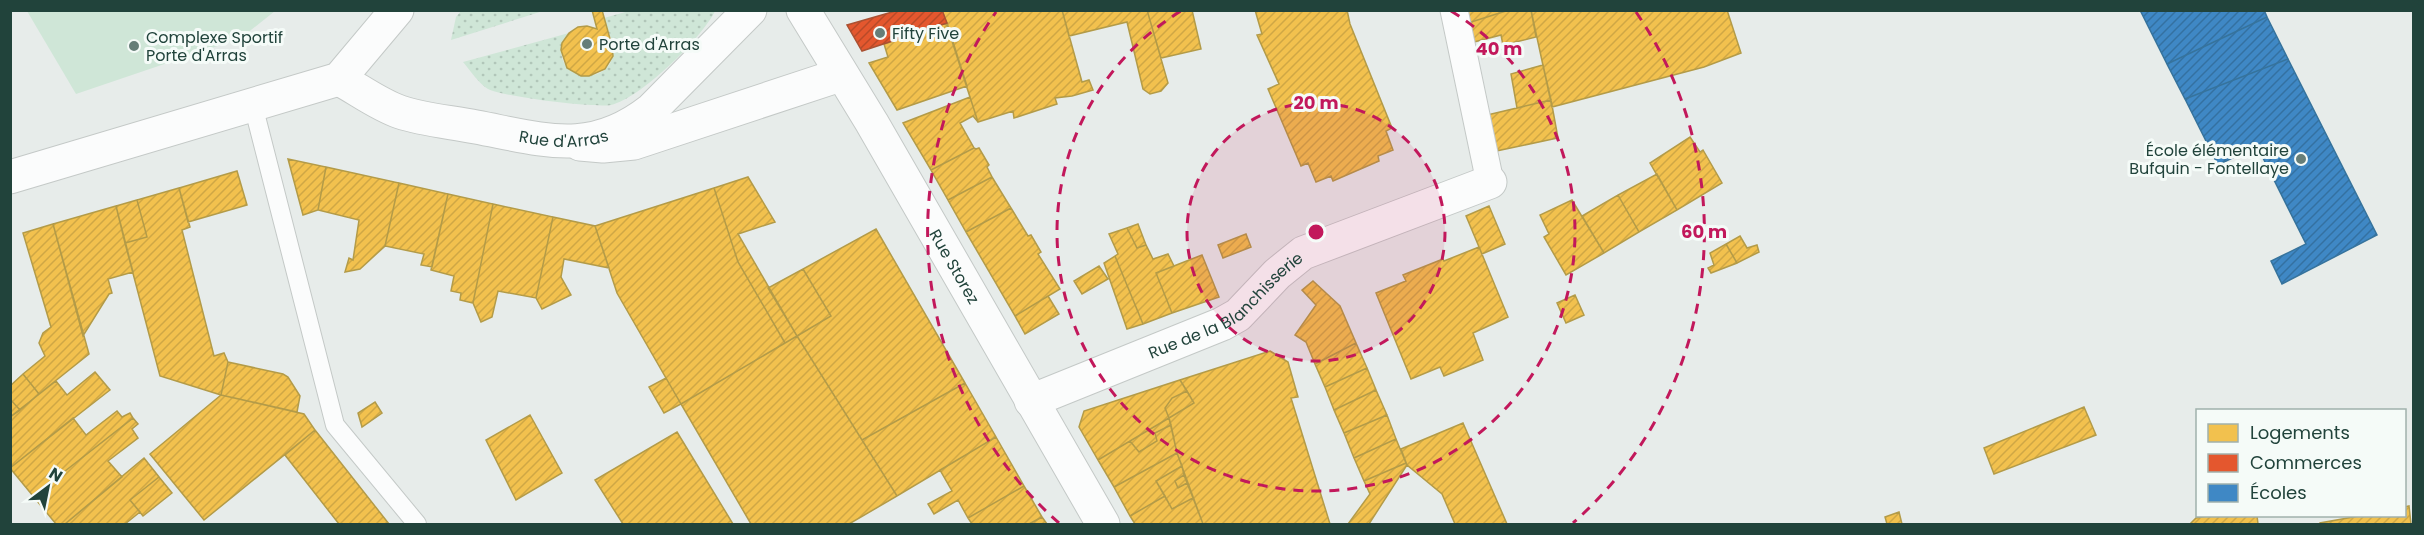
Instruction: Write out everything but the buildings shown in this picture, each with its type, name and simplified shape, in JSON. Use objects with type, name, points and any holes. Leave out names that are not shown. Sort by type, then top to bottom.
[{"type":"street","points":[[10,177],[339,79],[397,10]]},
{"type":"street","name":"Rue d'Arras","points":[[339,79],[398,112],[570,142],[599,138],[635,123],[672,91],[750,10]]},
{"type":"street","name":"Rue Storez","points":[[803,10],[840,75],[878,134],[1103,525]]},
{"type":"street","name":"Rue de la Blanchisserie","points":[[1031,401],[1222,324],[1238,315],[1277,274],[1303,253],[1490,182],[1455,10]]},
{"type":"street","points":[[570,142],[603,146],[634,143],[840,75]]},
{"type":"street","points":[[10,169],[43,166]]},
{"type":"lane","points":[[253,105],[335,425],[417,525]]},
{"type":"green space","name":"Complexe Sportif Porte d'Arras","points":[[27,11],[275,11],[241,38],[76,94]]},
{"type":"green space","points":[[461,11],[543,11],[451,40],[456,17]]},
{"type":"green space","points":[[629,11],[715,11],[708,23],[669,66],[638,91],[611,105],[568,103],[497,92],[481,84],[463,62],[569,33],[562,48],[563,59],[568,68],[577,74],[599,73],[608,66],[613,55],[612,41],[604,18]]},
{"type":"place","name":"Fifty Five","points":[[880,33]]},
{"type":"place","name":"Porte d'Arras","points":[[587,44]]},
{"type":"place","name":"Complexe Sportif Porte d'Arras","points":[[134,46]]},
{"type":"place","name":"École élémentaire Bufquin - Fontellaye","points":[[2301,159]]}]
